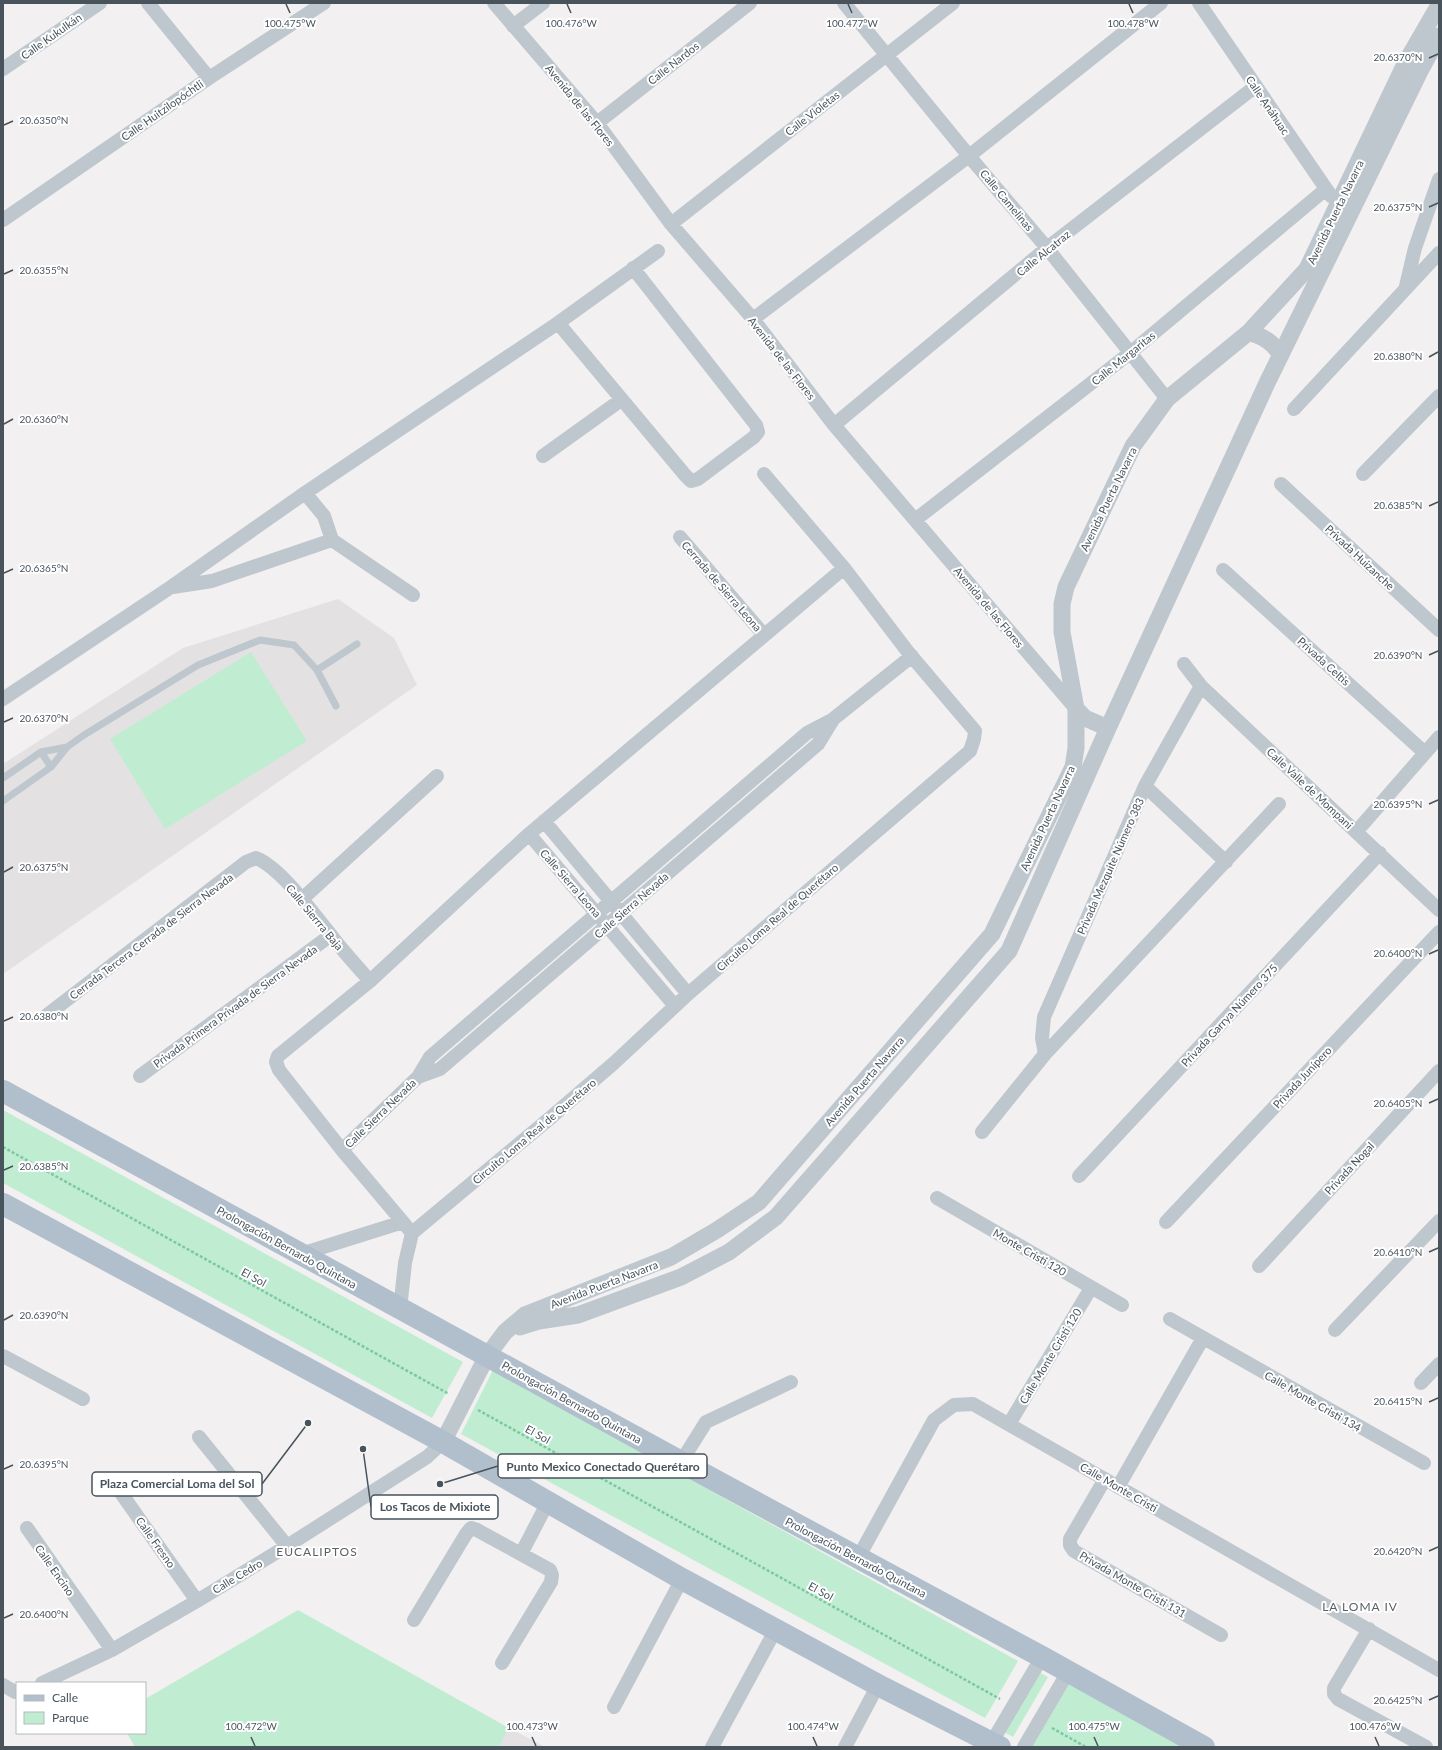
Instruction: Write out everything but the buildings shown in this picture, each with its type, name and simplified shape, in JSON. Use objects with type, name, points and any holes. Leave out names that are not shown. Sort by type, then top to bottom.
[{"type":"main road","name":"Prolongación Bernardo Quintana","points":[[3,1091],[681,1462],[1042,1656],[1068,1672],[1204,1747]]},
{"type":"main road","points":[[3,1204],[442,1442],[682,1579],[993,1746]]},
{"type":"street","name":"Calle Kukulkán","points":[[3,70],[100,3]]},
{"type":"street","points":[[148,3],[209,78]]},
{"type":"street","name":"Calle Huitzilopóchtli","points":[[3,220],[209,78],[324,3]]},
{"type":"street","name":"Avenida de las Flores","points":[[494,3],[597,123],[671,224],[753,319],[834,425],[1076,709]]},
{"type":"street","points":[[513,26],[543,3]]},
{"type":"street","name":"Calle Nardos","points":[[597,123],[750,3]]},
{"type":"street","name":"Calle Camelinas","points":[[844,3],[969,156],[1048,248],[1167,399]]},
{"type":"street","name":"Calle Violetas","points":[[671,224],[953,3]]},
{"type":"street","points":[[753,319],[969,156],[1161,3]]},
{"type":"street","name":"Calle Anáhuac","points":[[1199,3],[1338,207]]},
{"type":"street","name":"Avenida Puerta Navarra","points":[[442,1442],[487,1356],[505,1332],[525,1315],[671,1257],[717,1230],[759,1202],[992,934],[1073,767],[1076,748],[1076,709],[1062,632],[1062,604],[1066,587],[1133,446],[1167,399],[1249,332],[1307,269],[1338,207],[1406,62],[1439,5]]},
{"type":"street","name":"Avenida Puerta Navarra","points":[[505,1332],[539,1321],[578,1315],[681,1277],[729,1252],[776,1217],[1009,951],[1108,728],[1281,355],[1420,71],[1439,36]]},
{"type":"street","name":"Calle Alcatraz","points":[[834,425],[1048,248],[1256,86]]},
{"type":"street","points":[[1405,288],[1415,248],[1439,179]]},
{"type":"street","name":"Calle Margaritas","points":[[915,520],[1130,353],[1326,189]]},
{"type":"street","points":[[3,699],[171,587],[305,493],[558,323],[658,251]]},
{"type":"street","points":[[1294,408],[1439,253]]},
{"type":"street","points":[[558,323],[621,400],[691,481],[698,479],[754,438],[758,432],[756,425],[633,268]]},
{"type":"street","points":[[1249,332],[1268,340],[1275,346],[1281,355]]},
{"type":"street","points":[[1363,474],[1439,396]]},
{"type":"street","points":[[542,456],[621,400]]},
{"type":"street","name":"Circuito Loma Real de Querétaro","points":[[301,1254],[407,1227],[549,1119],[688,994],[970,750],[975,731],[912,656],[844,568],[764,474]]},
{"type":"street","name":"Privada Huizanche","points":[[1281,484],[1439,630]]},
{"type":"street","points":[[305,493],[324,516],[332,540],[413,595]]},
{"type":"street","name":"Cerrada de Sierra Leona","points":[[680,537],[764,635]]},
{"type":"street","points":[[171,587],[212,581],[332,540]]},
{"type":"street","points":[[400,1309],[407,1227],[342,1150],[279,1070],[276,1062],[278,1056],[370,981],[544,821],[844,568]]},
{"type":"street","name":"Privada Celtis","points":[[1223,570],[1425,753]]},
{"type":"street","name":"Calle Sierra Nevada","points":[[342,1150],[418,1076],[430,1057],[611,900],[807,733],[832,720],[912,656]]},
{"type":"street","name":"Calle Valle de Mompani","points":[[1184,664],[1201,686],[1439,910]]},
{"type":"street","name":"Privada Mezquite Número 383","points":[[1045,1054],[1042,1038],[1044,1017],[1145,786],[1201,686]]},
{"type":"street","points":[[1076,709],[1085,718],[1108,728]]},
{"type":"street","name":"Calle Sierra Nevada","points":[[418,1076],[440,1069],[607,926],[818,744],[832,720]]},
{"type":"street","points":[[1356,832],[1439,737]]},
{"type":"street","points":[[302,899],[436,776]]},
{"type":"street","points":[[1145,786],[1226,862]]},
{"type":"street","points":[[982,1132],[1045,1054],[1279,804]]},
{"type":"street","name":"Calle Sierra Leona","points":[[544,821],[688,994]]},
{"type":"street","name":"Calle Sierra Leona","points":[[529,834],[675,1006]]},
{"type":"street","name":"Privada Garrya Número 375","points":[[1079,1176],[1380,853]]},
{"type":"street","name":"Calle Sierrra Baja","points":[[256,858],[264,861],[302,899],[331,936],[370,981]]},
{"type":"street","name":"Cerrada Tercera Cerrada de Sierra Nevada","points":[[47,1015],[246,862],[256,858]]},
{"type":"street","name":"Privada Junípero","points":[[1166,1222],[1439,932]]},
{"type":"street","name":"Privada Primera Privada de Sierra Nevada","points":[[140,1076],[331,936]]},
{"type":"street","name":"Privada Nogal","points":[[1259,1266],[1439,1071]]},
{"type":"street","points":[[852,1095],[869,1110]]},
{"type":"street","name":"Monte Cristi 120","points":[[938,1198],[1122,1305]]},
{"type":"street","points":[[1336,1330],[1439,1221]]},
{"type":"street","name":"Calle Monte Cristi 120","points":[[1009,1424],[1091,1288]]},
{"type":"street","name":"Calle Monte Cristi 134","points":[[1170,1319],[1424,1463]]},
{"type":"street","points":[[1118,1487],[1203,1338]]},
{"type":"street","points":[[3,1356],[83,1399]]},
{"type":"street","points":[[1421,1383],[1439,1364]]},
{"type":"street","points":[[681,1462],[706,1422],[791,1382]]},
{"type":"street","name":"Calle Monte Cristi","points":[[858,1558],[934,1420],[954,1405],[973,1404],[1439,1670]]},
{"type":"street","points":[[199,1437],[287,1546]]},
{"type":"street","name":"Calle Cedro","points":[[44,1682],[112,1650],[287,1546],[427,1457],[442,1442]]},
{"type":"street","name":"Privada Monte Cristi 131","points":[[1105,1479],[1070,1539],[1070,1545],[1074,1551],[1221,1635]]},
{"type":"street","name":"Calle Fresno","points":[[114,1483],[197,1600]]},
{"type":"street","points":[[521,1554],[548,1502]]},
{"type":"street","name":"Calle Encino","points":[[27,1528],[112,1650]]},
{"type":"street","points":[[414,1620],[466,1534],[471,1528],[477,1530],[550,1570],[552,1575],[551,1582],[502,1663]]},
{"type":"street","points":[[614,1707],[682,1579]]},
{"type":"street","points":[[712,1747],[776,1629]]},
{"type":"street","points":[[1369,1629],[1334,1688],[1334,1694],[1338,1699],[1426,1747]]},
{"type":"street","points":[[993,1746],[1012,1706],[1042,1656]]},
{"type":"street","points":[[1024,1747],[1068,1672]]},
{"type":"street","points":[[845,1747],[878,1685]]},
{"type":"lane","points":[[3,801],[51,767],[67,747],[198,665],[260,640],[294,645],[317,670],[336,706]]},
{"type":"lane","points":[[317,670],[357,644]]},
{"type":"lane","points":[[3,778],[41,752],[67,747]]},
{"type":"lane","points":[[41,752],[51,767]]},
{"type":"path","name":"El Sol","points":[[3,1147],[1012,1706]]},
{"type":"path","points":[[1039,1721],[1086,1747]]},
{"type":"shaded area","points":[[338,599],[394,638],[417,685],[3,974],[3,764],[183,648]]},
{"type":"shaded area","points":[[509,1728],[545,1747],[499,1747]]},
{"type":"green space","points":[[251,652],[307,741],[165,829],[110,739]]},
{"type":"green space","points":[[3,1110],[463,1362],[432,1418],[3,1183]]},
{"type":"green space","points":[[493,1370],[1018,1661],[985,1718],[461,1434]]},
{"type":"green space","points":[[298,1610],[509,1728],[499,1747],[135,1747],[128,1734],[146,1734],[146,1698]]},
{"type":"green space","points":[[1035,1670],[1048,1677],[1013,1737],[1000,1730]]},
{"type":"green space","points":[[1068,1684],[1183,1747],[1029,1747]]},
{"type":"place","name":"Plaza Comercial Loma del Sol","points":[[308,1423]]},
{"type":"place","name":"Los Tacos de Mixiote","points":[[363,1449]]},
{"type":"place","name":"Punto Mexico Conectado Querétaro","points":[[440,1484]]},
{"type":"district","name":"EUCALIPTOS","points":[[317,1551]]},
{"type":"district","name":"LA LOMA IV","points":[[1360,1606]]}]
